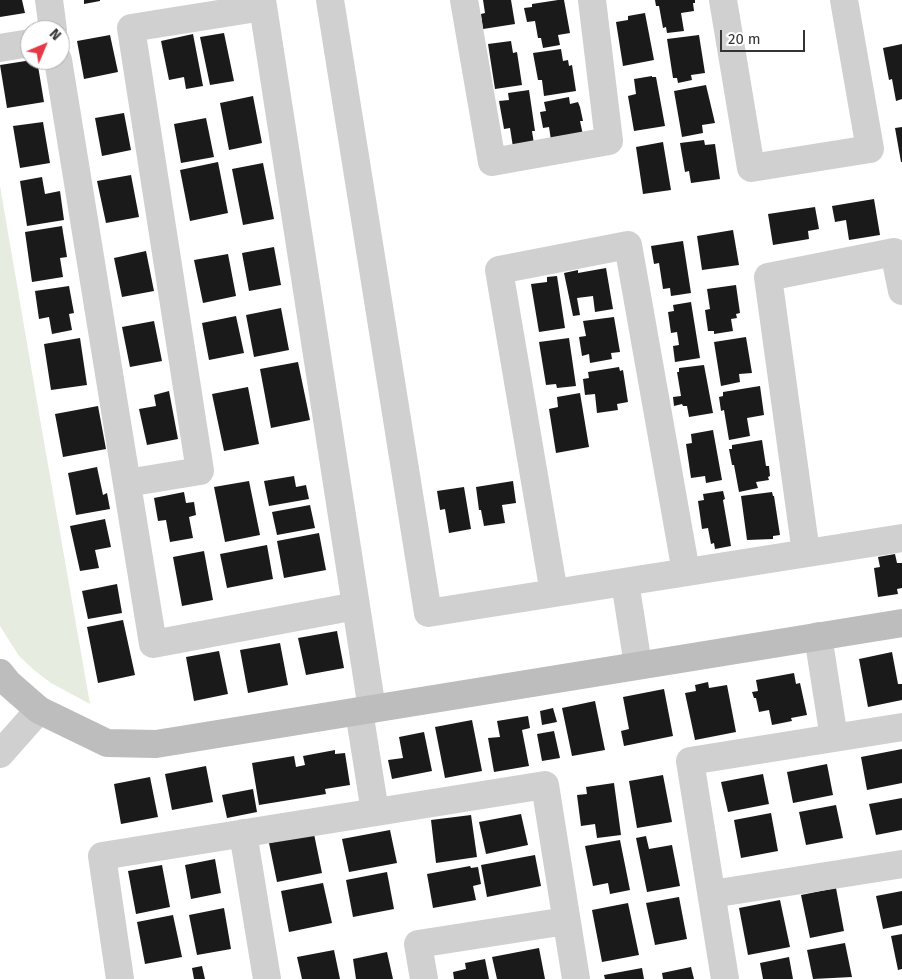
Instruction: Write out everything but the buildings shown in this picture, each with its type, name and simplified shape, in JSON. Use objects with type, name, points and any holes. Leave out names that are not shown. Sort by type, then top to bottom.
[{"type":"street","points":[[49,0],[52,20]]},
{"type":"street","points":[[330,0],[428,613],[902,538]]},
{"type":"street","points":[[464,0],[492,162],[610,142],[592,0]]},
{"type":"street","points":[[723,0],[751,168],[870,148],[844,0]]},
{"type":"street","points":[[127,483],[200,471],[132,28],[262,4],[356,606],[375,812]]},
{"type":"street","points":[[0,48],[20,45]]},
{"type":"street","points":[[60,70],[153,644],[356,606]]},
{"type":"street","points":[[554,593],[499,270],[628,246],[686,572]]},
{"type":"street","points":[[806,553],[768,276],[894,252],[902,291]]},
{"type":"street","points":[[625,582],[638,666]]},
{"type":"street","points":[[0,673],[8,683],[39,710],[107,743],[156,744],[902,623]]},
{"type":"street","points":[[818,636],[834,738]]},
{"type":"street","points":[[0,754],[39,710]]},
{"type":"street","points":[[725,979],[690,761],[902,727]]},
{"type":"street","points":[[120,979],[102,856],[545,785],[576,979]]},
{"type":"street","points":[[243,833],[267,979]]},
{"type":"street","points":[[712,894],[902,864]]},
{"type":"street","points":[[424,979],[418,944],[566,921]]},
{"type":"shaded area","points":[[0,186],[90,704],[51,683],[34,670],[19,656],[0,626]]}]
